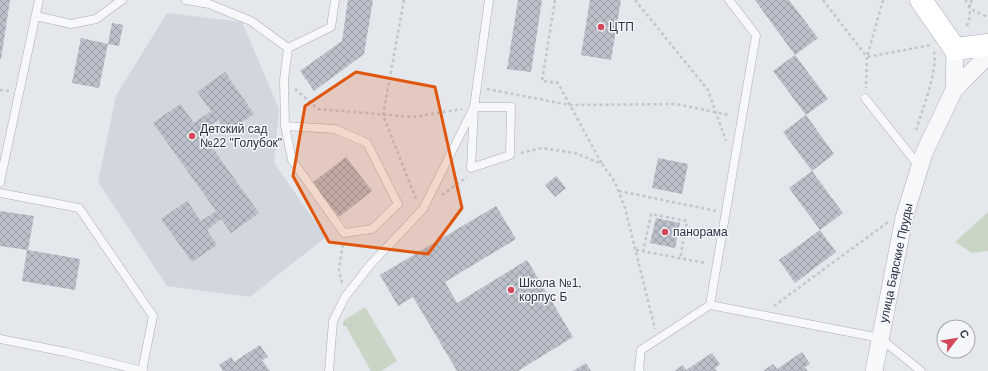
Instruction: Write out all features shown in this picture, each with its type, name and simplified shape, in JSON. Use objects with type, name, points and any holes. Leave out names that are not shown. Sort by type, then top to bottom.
[{"type":"street","points":[[921,0],[955,49],[954,90]]},
{"type":"street","points":[[955,49],[988,45]]},
{"type":"street","points":[[954,90],[988,55]]},
{"type":"street","name":"улица Барские Пруды","points":[[874,371],[904,218],[924,153],[954,90]]},
{"type":"lane","points":[[0,182],[39,0]]},
{"type":"lane","points":[[36,16],[71,24],[96,19],[122,0]]},
{"type":"lane","points":[[186,0],[209,4],[251,21],[288,48]]},
{"type":"lane","points":[[288,48],[331,27],[336,0]]},
{"type":"lane","points":[[474,107],[511,107],[510,155],[471,168],[474,107],[489,0]]},
{"type":"lane","points":[[710,305],[756,35],[729,0]]},
{"type":"lane","points":[[285,126],[336,129],[367,143],[398,204],[372,229],[344,233],[292,160],[285,126],[284,80],[288,48]]},
{"type":"lane","points":[[865,98],[920,167]]},
{"type":"lane","points":[[329,371],[333,321],[345,297],[370,265],[422,210],[474,107]]},
{"type":"lane","points":[[0,193],[79,208],[153,316],[142,371],[65,352],[0,339]]},
{"type":"lane","points":[[640,371],[641,350],[710,305],[880,338],[921,371]]},
{"type":"path","points":[[404,0],[383,115],[422,210],[468,177]]},
{"type":"path","points":[[555,0],[542,81],[558,83],[602,164],[615,182],[625,208],[658,339]]},
{"type":"path","points":[[635,0],[708,90],[734,162]]},
{"type":"path","points":[[823,0],[867,57]]},
{"type":"path","points":[[865,98],[867,57],[883,0]]},
{"type":"path","points":[[965,0],[978,14],[988,17]]},
{"type":"path","points":[[966,26],[970,16],[969,6],[972,0]]},
{"type":"path","points":[[867,57],[933,45]]},
{"type":"path","points":[[284,80],[318,109],[413,117],[474,107]]},
{"type":"path","points":[[477,87],[570,105],[676,104],[729,115]]},
{"type":"path","points":[[510,155],[542,148],[575,153],[602,164]]},
{"type":"path","points":[[618,191],[726,213]]},
{"type":"path","points":[[643,252],[651,214],[687,221],[680,259]]},
{"type":"path","points":[[762,315],[893,218]]},
{"type":"path","points":[[344,233],[338,270],[345,297]]},
{"type":"path","points":[[636,250],[717,266]]},
{"type":"highlighted area","points":[[356,72],[435,87],[462,208],[428,254],[329,242],[293,176],[305,106]]},
{"type":"shaded area","name":"Детский сад №22 \"Голубок\"","points":[[167,13],[242,22],[279,109],[274,163],[326,237],[250,297],[167,286],[98,182],[116,96]]},
{"type":"green space","points":[[988,212],[988,251],[972,253],[955,242]]},
{"type":"green space","points":[[365,307],[397,361],[381,371],[371,371],[343,321]]},
{"type":"building","points":[[0,0],[10,0],[1,59],[0,59]]},
{"type":"building","points":[[348,0],[373,0],[364,54],[314,91],[300,71],[342,41]]},
{"type":"building","points":[[518,0],[542,0],[531,72],[507,69]]},
{"type":"building","name":"ЦТП","points":[[590,0],[621,0],[611,60],[581,55]]},
{"type":"building","points":[[755,0],[789,0],[818,38],[795,55]]},
{"type":"building","points":[[112,23],[123,25],[119,46],[108,44]]},
{"type":"building","points":[[81,38],[108,44],[99,88],[72,83]]},
{"type":"building","points":[[795,55],[828,99],[806,115],[773,71]]},
{"type":"building","points":[[225,72],[254,114],[227,133],[218,120],[201,132],[259,213],[231,233],[221,219],[207,230],[217,245],[192,262],[161,219],[187,201],[201,221],[216,211],[153,123],[180,104],[194,123],[211,111],[197,92]]},
{"type":"building","points":[[806,115],[834,154],[812,171],[783,132]]},
{"type":"building","points":[[346,157],[372,191],[339,217],[312,183]]},
{"type":"building","points":[[658,158],[688,164],[682,194],[652,188]]},
{"type":"building","points":[[812,171],[843,213],[820,230],[789,188]]},
{"type":"building","points":[[556,176],[566,188],[555,197],[545,185]]},
{"type":"building","name":"Школа №1, корпус Б","points":[[496,206],[516,239],[445,282],[457,303],[527,260],[573,337],[518,371],[457,371],[413,297],[398,306],[380,275]]},
{"type":"building","points":[[0,211],[34,216],[28,250],[80,259],[75,290],[22,281],[27,250],[0,246]]},
{"type":"building","points":[[656,218],[680,223],[675,248],[650,243]]},
{"type":"building","points":[[820,230],[836,252],[795,283],[779,260]]},
{"type":"building","points":[[260,345],[268,357],[262,360],[270,371],[223,371],[219,365],[231,357],[234,362]]},
{"type":"building","points":[[802,352],[810,364],[805,367],[808,371],[763,371],[773,364],[777,369]]},
{"type":"building","points":[[712,353],[720,364],[715,368],[717,371],[674,371],[683,365],[686,370]]},
{"type":"building","points":[[586,363],[591,371],[573,371]]},
{"type":"place","name":"ЦТП","points":[[601,27]]},
{"type":"place","name":"Детский сад №22 \"Голубок\"","points":[[192,136]]},
{"type":"place","name":"панорама","points":[[665,232]]},
{"type":"place","name":"Школа №1, корпус Б","points":[[511,290]]}]
